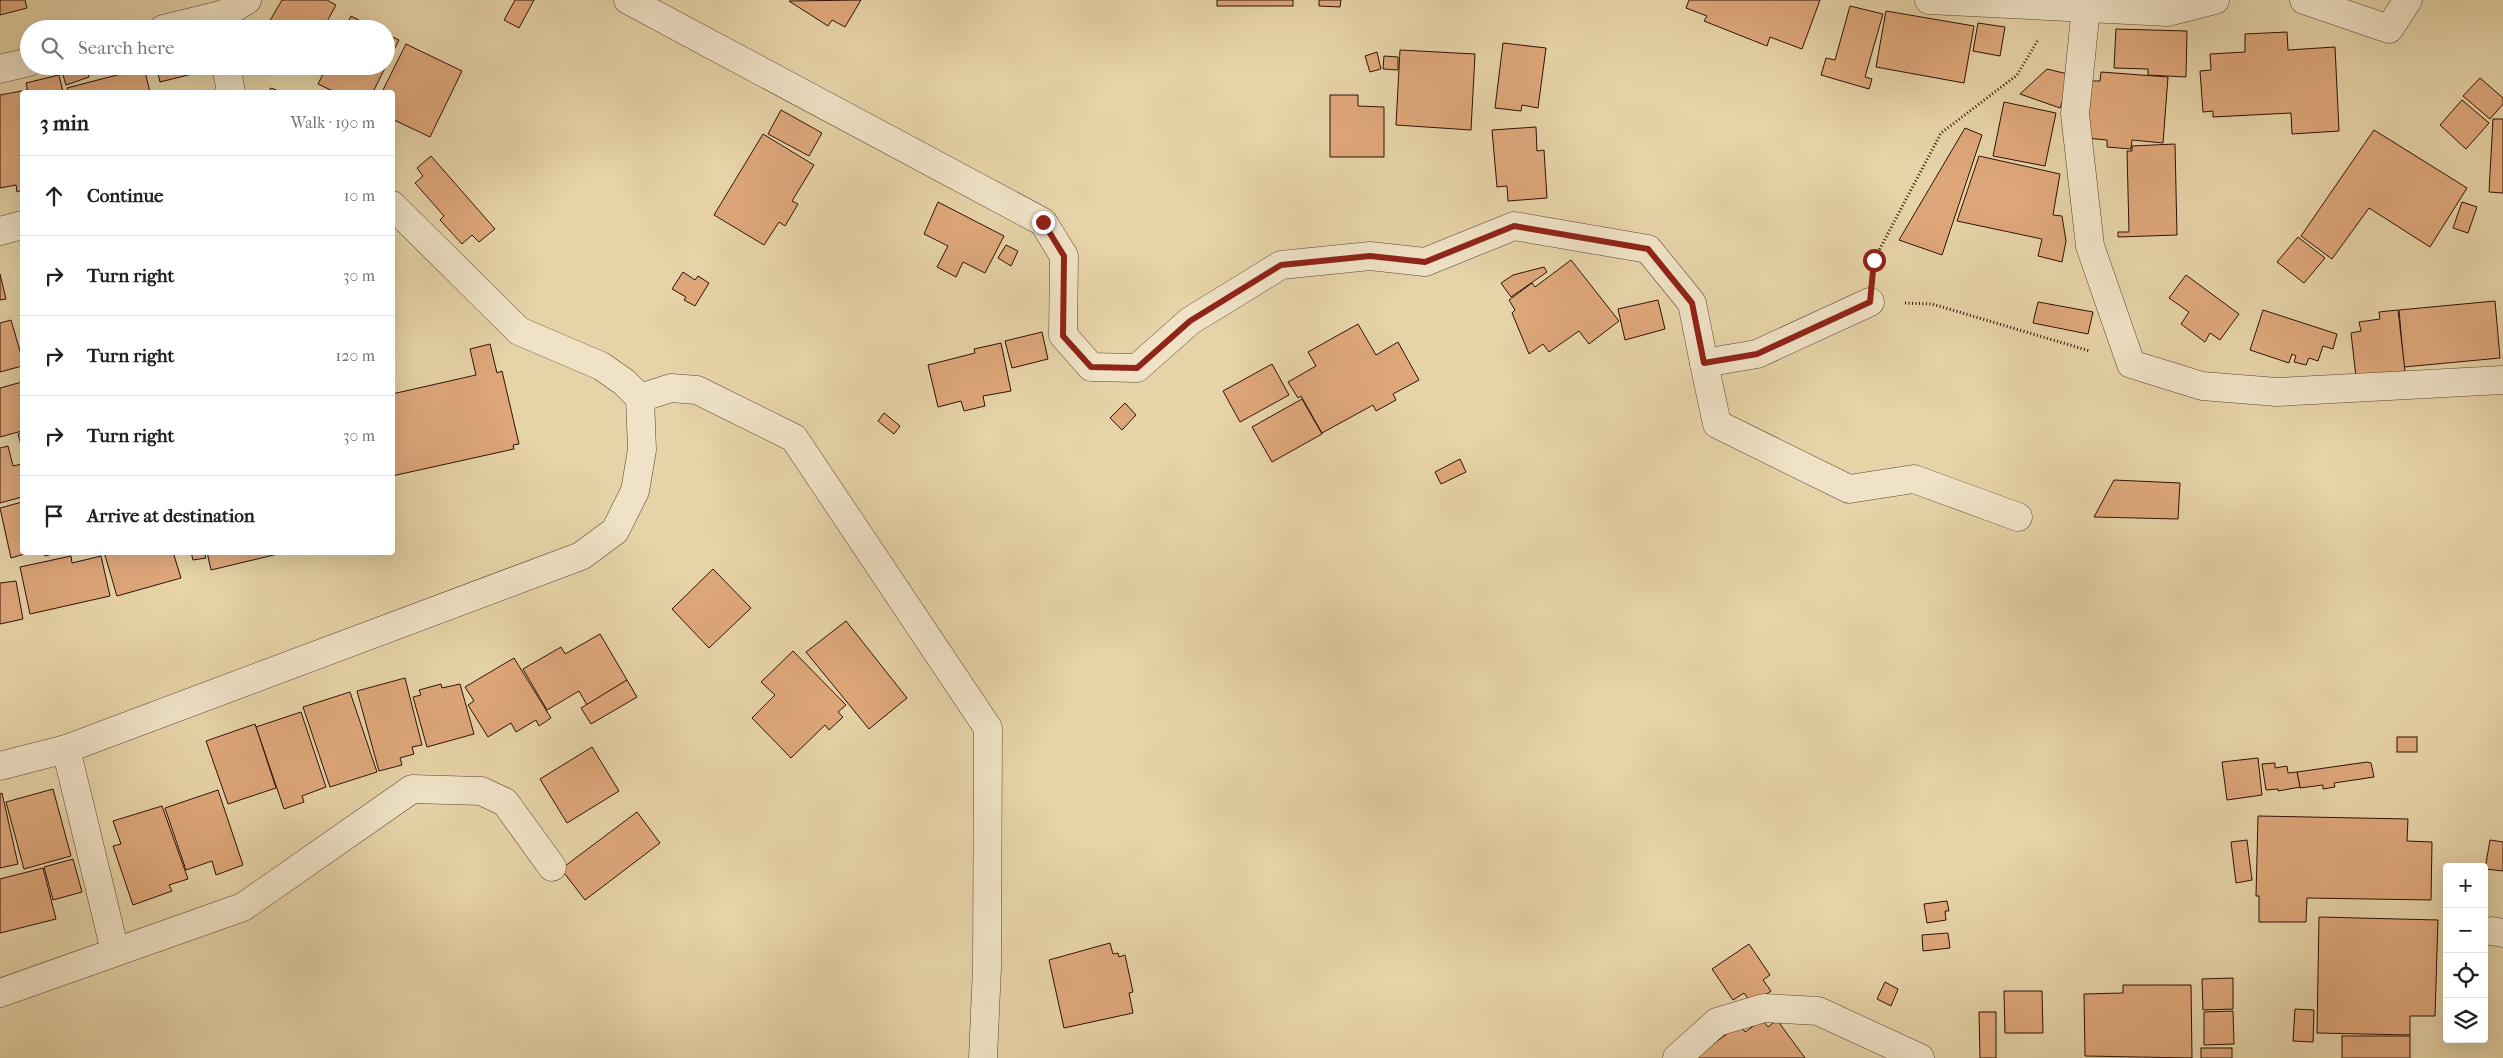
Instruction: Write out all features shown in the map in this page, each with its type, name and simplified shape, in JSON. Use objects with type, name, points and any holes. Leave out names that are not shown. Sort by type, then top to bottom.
[{"type":"street","points":[[226,20],[248,0]]},
{"type":"street","points":[[628,0],[1043,222],[1064,256],[1063,336],[1091,367],[1137,368],[1190,321],[1281,265],[1370,256],[1425,262],[1514,226],[1648,249],[1692,303],[1717,424],[1849,489],[1914,479],[2018,517]]},
{"type":"street","points":[[1929,0],[2168,12],[2215,0]]},
{"type":"street","points":[[2304,0],[2389,29],[2408,0]]},
{"type":"street","points":[[2073,7],[2075,114],[2090,246],[2131,364],[2202,386],[2277,392],[2503,380]]},
{"type":"street","points":[[0,69],[20,64]]},
{"type":"street","points":[[228,75],[231,90]]},
{"type":"street","points":[[0,766],[66,749],[581,556],[615,531],[635,491],[642,450],[640,398],[624,382],[601,366],[519,331],[395,207]]},
{"type":"street","points":[[0,231],[20,226]]},
{"type":"street","points":[[1704,363],[1757,354],[1870,302]]},
{"type":"street","points":[[640,398],[671,388],[697,390],[794,438],[988,728],[987,967],[983,1058]]},
{"type":"street","points":[[66,749],[116,951]]},
{"type":"street","points":[[0,993],[116,951],[220,917],[243,907],[412,789],[481,791],[505,802],[552,867]]},
{"type":"street","points":[[1677,1058],[1717,1022],[1764,1008],[1818,1011],[1920,1058]]},
{"type":"path","points":[[2073,7],[2018,75],[1941,133],[1874,260],[1870,302],[1932,304],[2131,364]]},
{"type":"building","points":[[0,0],[25,0],[27,8],[0,15]]},
{"type":"building","points":[[282,0],[327,0],[336,5],[328,20],[270,20]]},
{"type":"building","points":[[515,0],[534,0],[519,28],[504,20]]},
{"type":"building","points":[[861,0],[845,27],[832,20],[828,26],[789,1]]},
{"type":"building","points":[[1217,0],[1293,0],[1293,6],[1217,6]]},
{"type":"building","points":[[1319,0],[1341,0],[1340,7],[1319,6]]},
{"type":"building","points":[[1689,0],[1820,0],[1802,49],[1770,37],[1767,46],[1704,21],[1707,16],[1686,8]]},
{"type":"building","points":[[1850,6],[1883,14],[1865,77],[1872,79],[1869,89],[1821,75],[1826,58],[1835,60]]},
{"type":"building","points":[[1886,11],[1974,26],[1964,83],[1876,67]]},
{"type":"building","points":[[351,16],[359,20],[349,20]]},
{"type":"building","points":[[1978,23],[2005,27],[2000,56],[1973,51]]},
{"type":"building","points":[[2116,29],[2187,31],[2186,77],[2148,75],[2148,69],[2114,68]]},
{"type":"building","points":[[2287,32],[2288,50],[2335,47],[2339,131],[2292,134],[2291,113],[2213,117],[2213,111],[2203,112],[2200,71],[2211,70],[2210,54],[2245,52],[2245,34]]},
{"type":"building","points":[[395,38],[399,40],[395,48]]},
{"type":"building","points":[[1503,43],[1546,48],[1538,108],[1522,105],[1521,111],[1495,108]]},
{"type":"building","points":[[406,44],[462,71],[430,137],[395,120],[395,90],[383,90],[390,75],[395,75],[395,66]]},
{"type":"building","points":[[1400,50],[1475,54],[1471,130],[1396,125]]},
{"type":"building","points":[[1377,52],[1381,69],[1370,72],[1365,56]]},
{"type":"building","points":[[1384,56],[1398,57],[1398,70],[1383,69]]},
{"type":"building","points":[[2047,69],[2072,75],[2060,108],[2020,94]]},
{"type":"building","points":[[2101,72],[2168,77],[2163,143],[2132,140],[2131,149],[2107,147],[2107,140],[2086,138],[2091,81],[2100,81]]},
{"type":"building","points":[[59,75],[63,90],[28,90],[26,83]]},
{"type":"building","points":[[63,75],[88,75],[89,77],[66,85]]},
{"type":"building","points":[[117,75],[146,75],[150,90],[68,90],[67,88]]},
{"type":"building","points":[[158,75],[188,75],[160,82]]},
{"type":"building","points":[[322,75],[382,75],[374,90],[331,90],[318,84]]},
{"type":"building","points":[[2480,78],[2503,98],[2503,104],[2490,119],[2463,96]]},
{"type":"building","points":[[20,91],[20,191],[17,192],[16,185],[0,188],[0,95]]},
{"type":"building","points":[[1330,95],[1358,95],[1358,106],[1384,107],[1384,157],[1330,157]]},
{"type":"building","points":[[2462,100],[2489,123],[2466,149],[2440,125]]},
{"type":"building","points":[[2004,102],[2056,113],[2045,166],[1993,156]]},
{"type":"building","points":[[781,110],[822,133],[809,156],[768,134]]},
{"type":"building","points":[[2493,119],[2503,119],[2503,193],[2489,192]]},
{"type":"building","points":[[1536,127],[1537,151],[1544,150],[1547,198],[1508,201],[1507,186],[1497,187],[1492,130]]},
{"type":"building","points":[[1965,128],[1982,135],[1942,255],[1899,240]]},
{"type":"building","points":[[2374,130],[2467,188],[2430,247],[2369,208],[2332,259],[2301,236]]},
{"type":"building","points":[[763,134],[814,165],[792,201],[798,204],[785,226],[779,222],[764,245],[714,215]]},
{"type":"building","points":[[2175,144],[2177,235],[2118,237],[2118,232],[2129,232],[2127,151],[2132,151],[2132,146]]},
{"type":"building","points":[[431,156],[495,229],[479,242],[472,235],[462,244],[440,220],[444,216],[415,183],[423,176],[417,168]]},
{"type":"building","points":[[1979,156],[2060,174],[2053,215],[2062,216],[2066,241],[2062,262],[2038,256],[2042,239],[1957,221]]},
{"type":"building","points":[[938,202],[1004,236],[985,273],[963,262],[956,277],[937,267],[948,246],[924,234]]},
{"type":"building","points":[[2462,202],[2477,207],[2468,233],[2453,228]]},
{"type":"building","points":[[2298,237],[2325,258],[2304,283],[2277,262]]},
{"type":"building","points":[[1006,245],[1018,251],[1011,266],[998,258]]},
{"type":"building","points":[[1571,260],[1619,321],[1589,344],[1579,331],[1549,352],[1543,344],[1529,354],[1512,313],[1515,310],[1509,300],[1532,283],[1535,287]]},
{"type":"building","points":[[1544,267],[1547,272],[1511,297],[1501,283],[1513,275]]},
{"type":"building","points":[[683,272],[695,280],[698,276],[709,283],[695,306],[684,300],[686,297],[672,289]]},
{"type":"building","points":[[0,274],[6,299],[0,300]]},
{"type":"building","points":[[2186,275],[2239,314],[2220,340],[2210,333],[2205,342],[2181,324],[2189,312],[2169,298]]},
{"type":"building","points":[[1658,300],[1665,329],[1625,340],[1618,309]]},
{"type":"building","points":[[2495,301],[2500,358],[2404,367],[2399,310]]},
{"type":"building","points":[[2038,302],[2093,312],[2088,334],[2033,323]]},
{"type":"building","points":[[2263,310],[2337,334],[2333,349],[2323,346],[2318,361],[2309,358],[2306,365],[2294,362],[2296,356],[2292,354],[2289,363],[2250,350]]},
{"type":"building","points":[[2398,310],[2405,371],[2356,377],[2351,333],[2361,331],[2359,322],[2380,319],[2379,312]]},
{"type":"building","points":[[11,320],[20,351],[20,367],[0,372],[0,323]]},
{"type":"building","points":[[1358,324],[1376,355],[1398,342],[1419,380],[1393,394],[1396,400],[1376,411],[1373,405],[1322,433],[1301,396],[1298,398],[1288,382],[1316,366],[1308,352]]},
{"type":"building","points":[[1042,332],[1048,359],[1012,368],[1005,341]]},
{"type":"building","points":[[1001,343],[1011,391],[983,396],[985,406],[964,411],[961,401],[938,407],[928,365],[975,353],[974,349]]},
{"type":"building","points":[[490,344],[497,373],[502,371],[519,444],[513,445],[514,449],[395,475],[395,393],[476,375],[470,349]]},
{"type":"building","points":[[1272,364],[1289,395],[1240,422],[1223,391]]},
{"type":"building","points":[[20,383],[20,432],[0,437],[0,388]]},
{"type":"building","points":[[1302,399],[1322,434],[1272,462],[1252,427]]},
{"type":"building","points":[[1125,403],[1136,415],[1122,430],[1110,418]]},
{"type":"building","points":[[884,413],[900,426],[894,434],[878,421]]},
{"type":"building","points":[[8,446],[13,466],[20,464],[20,498],[0,503],[0,448]]},
{"type":"building","points":[[1460,459],[1466,472],[1441,484],[1435,472]]},
{"type":"building","points":[[2114,480],[2180,483],[2178,519],[2094,517]]},
{"type":"building","points":[[20,503],[21,555],[11,558],[0,508]]},
{"type":"building","points":[[105,555],[174,555],[181,578],[117,596]]},
{"type":"building","points":[[192,555],[205,555],[206,558],[193,560]]},
{"type":"building","points":[[208,555],[274,555],[211,570]]},
{"type":"building","points":[[71,556],[72,563],[101,556],[110,596],[30,614],[20,567]]},
{"type":"building","points":[[713,569],[751,608],[709,648],[672,609]]},
{"type":"building","points":[[16,581],[23,619],[0,624],[0,583]]},
{"type":"building","points":[[846,621],[907,698],[869,729],[806,652]]},
{"type":"building","points":[[600,634],[627,680],[587,705],[579,691],[547,710],[523,669],[561,647],[565,654]]},
{"type":"building","points":[[793,651],[846,705],[838,712],[843,717],[829,730],[825,725],[791,758],[752,718],[775,695],[761,682]]},
{"type":"building","points":[[514,658],[551,718],[539,726],[536,720],[516,732],[511,723],[488,737],[468,705],[474,701],[465,687]]},
{"type":"building","points":[[405,678],[422,745],[412,747],[414,754],[400,758],[402,765],[379,771],[357,691]]},
{"type":"building","points":[[627,680],[637,697],[591,724],[581,708]]},
{"type":"building","points":[[441,684],[442,688],[460,684],[474,734],[427,747],[413,697],[421,695],[419,690]]},
{"type":"building","points":[[350,692],[377,772],[330,787],[303,707]]},
{"type":"building","points":[[301,712],[326,787],[302,796],[304,802],[284,809],[256,727]]},
{"type":"building","points":[[255,724],[276,788],[228,804],[206,741]]},
{"type":"building","points":[[2397,737],[2417,737],[2417,752],[2397,752]]},
{"type":"building","points":[[592,747],[619,791],[567,823],[540,779]]},
{"type":"building","points":[[2258,758],[2262,795],[2227,800],[2222,762]]},
{"type":"building","points":[[2275,763],[2275,768],[2287,766],[2288,773],[2297,772],[2300,787],[2278,791],[2278,789],[2266,790],[2262,764]]},
{"type":"building","points":[[2371,763],[2374,777],[2334,783],[2335,787],[2323,789],[2323,785],[2300,788],[2297,772]]},
{"type":"building","points":[[53,789],[71,856],[24,869],[6,802]]},
{"type":"building","points":[[218,790],[243,865],[216,875],[212,861],[186,870],[165,808]]},
{"type":"building","points":[[2,793],[18,864],[0,868],[0,794]]},
{"type":"building","points":[[162,806],[188,879],[169,885],[172,891],[133,905],[113,846],[121,844],[113,821]]},
{"type":"building","points":[[637,812],[660,843],[585,900],[561,869]]},
{"type":"building","points":[[2258,816],[2408,819],[2407,841],[2432,842],[2431,900],[2307,898],[2306,922],[2259,922],[2259,896],[2256,896]]},
{"type":"building","points":[[2247,840],[2252,880],[2236,883],[2231,842]]},
{"type":"building","points":[[2490,840],[2503,842],[2503,871],[2488,869],[2488,863],[2486,863]]},
{"type":"building","points":[[73,859],[82,892],[53,900],[44,867]]},
{"type":"building","points":[[43,868],[56,919],[0,933],[0,879]]},
{"type":"building","points":[[1947,901],[1949,911],[1945,911],[1946,920],[1927,923],[1924,904]]},
{"type":"building","points":[[2319,917],[2438,920],[2435,1016],[2410,1016],[2410,1035],[2317,1033]]},
{"type":"building","points":[[1948,933],[1950,948],[1923,951],[1922,935]]},
{"type":"building","points":[[1110,943],[1113,954],[1118,953],[1119,957],[1125,955],[1133,992],[1129,993],[1133,1013],[1064,1028],[1049,960]]},
{"type":"building","points":[[1749,944],[1770,975],[1763,980],[1771,991],[1752,1004],[1744,993],[1733,1000],[1712,969]]},
{"type":"building","points":[[2233,978],[2233,1009],[2203,1010],[2202,979]]},
{"type":"building","points":[[1885,982],[1898,989],[1891,1006],[1877,999]]},
{"type":"building","points":[[2123,985],[2191,985],[2192,1058],[2085,1056],[2084,994],[2123,993]]},
{"type":"building","points":[[2004,991],[2042,991],[2043,1033],[2005,1033]]},
{"type":"building","points":[[2295,1009],[2314,1010],[2313,1042],[2293,1041]]},
{"type":"building","points":[[2233,1011],[2234,1044],[2204,1045],[2204,1012]]},
{"type":"building","points":[[1979,1012],[1996,1012],[1996,1058],[1980,1058]]},
{"type":"building","points":[[1762,1020],[1768,1027],[1777,1020],[1805,1058],[1695,1058],[1740,1024],[1745,1032]]},
{"type":"building","points":[[2342,1036],[2410,1036],[2410,1058],[2342,1058]]},
{"type":"building","points":[[2201,1048],[2232,1048],[2232,1058],[2201,1058]]},
{"type":"route","points":[[1043,222],[1064,256],[1063,336],[1091,367],[1137,368],[1190,321],[1281,265],[1370,256],[1425,262],[1514,226],[1648,249],[1692,303],[1704,363],[1757,354],[1870,302],[1874,260]]}]
